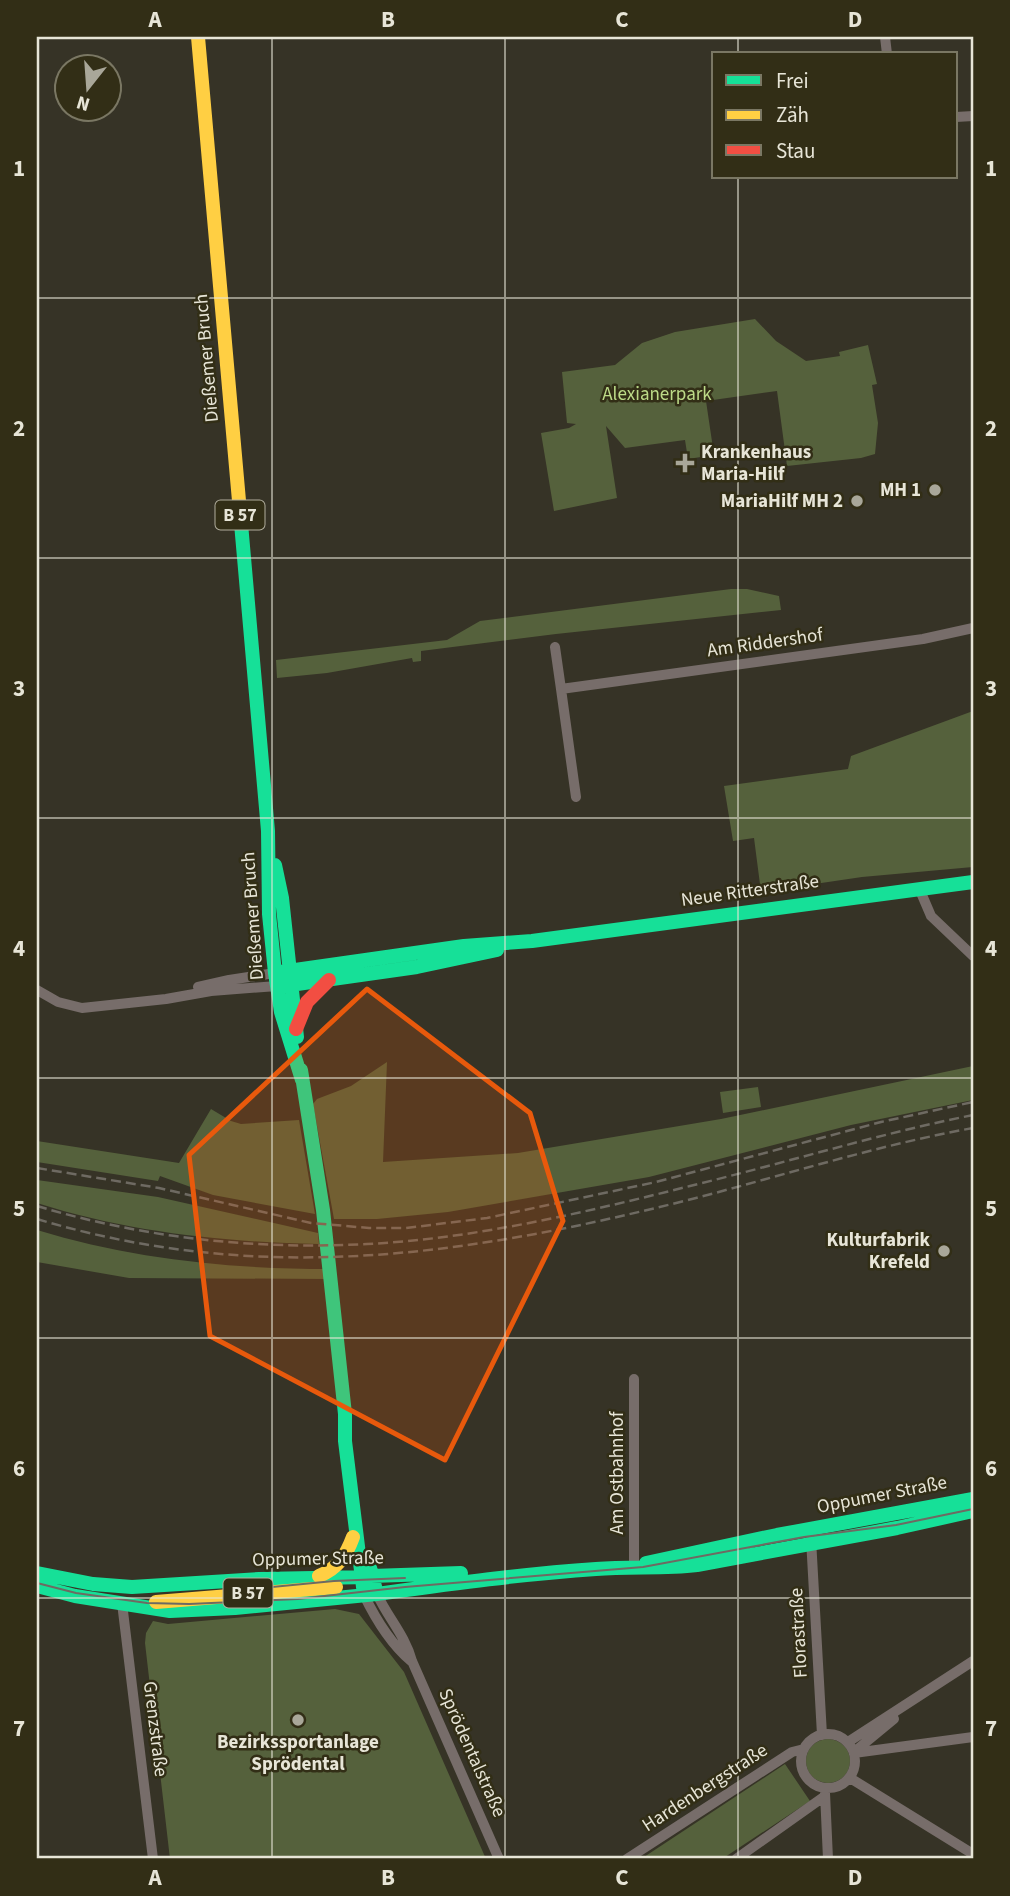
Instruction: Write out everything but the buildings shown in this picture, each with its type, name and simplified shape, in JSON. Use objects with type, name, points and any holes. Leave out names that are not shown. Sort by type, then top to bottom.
[{"type":"main road","name":"Dießemer Bruch","points":[[198,37],[268,831],[282,898],[281,1012],[302,1080]]},
{"type":"main road","name":"Neue Ritterstraße","points":[[282,979],[464,946],[532,941],[973,882]]},
{"type":"main road","name":"Neue Ritterstraße","points":[[282,979],[328,980],[466,958],[532,941]]},
{"type":"main road","name":"Dießemer Bruch","points":[[282,979],[296,1030],[323,1210],[355,1528],[370,1595]]},
{"type":"main road","points":[[296,1030],[307,1002],[328,980]]},
{"type":"main road","name":"Dießemer Bruch","points":[[345,1413],[353,1440],[369,1560],[366,1577]]},
{"type":"main road","name":"Oppumer Straße","points":[[634,1566],[670,1556],[811,1528],[973,1499]]},
{"type":"main road","name":"Oppumer Straße","points":[[127,1604],[167,1611],[192,1611],[370,1595],[515,1575],[634,1566],[666,1569],[812,1544],[973,1511]]},
{"type":"main road","points":[[315,1577],[337,1567],[347,1557],[355,1528]]},
{"type":"main road","name":"Oppumer Straße","points":[[37,1573],[122,1587],[172,1586],[225,1580],[478,1572],[515,1575]]},
{"type":"main road","name":"B 57","points":[[37,1586],[127,1604],[341,1586],[366,1577]]},
{"type":"street","name":"Am Riddershof","points":[[561,689],[923,639],[973,628]]},
{"type":"street","points":[[555,647],[576,797]]},
{"type":"street","points":[[919,888],[931,916],[973,956]]},
{"type":"street","points":[[37,990],[58,1002],[82,1008],[136,1002],[165,993],[282,979]]},
{"type":"street","name":"Am Ostbahnhof","points":[[634,1379],[634,1566]]},
{"type":"street","name":"Florastraße","points":[[811,1528],[822,1735]]},
{"type":"street","name":"Sprödentalstraße","points":[[370,1595],[408,1644],[412,1661],[499,1859]]},
{"type":"street","name":"Grenzstraße","points":[[127,1604],[153,1859]]},
{"type":"street","points":[[848,1742],[973,1661]]},
{"type":"street","points":[[854,1752],[892,1723],[900,1709]]},
{"type":"street","points":[[736,1859],[810,1809],[826,1792],[850,1778],[856,1762],[848,1742],[836,1735],[822,1735]]},
{"type":"street","name":"Hardenbergstraße","points":[[627,1859],[792,1752],[804,1749],[815,1737],[822,1735]]},
{"type":"street","points":[[854,1752],[973,1737]]},
{"type":"street","points":[[804,1749],[801,1757],[804,1775],[826,1792]]},
{"type":"street","points":[[850,1778],[973,1854]]},
{"type":"street","points":[[826,1792],[828,1859]]},
{"type":"highlighted area","points":[[367,989],[530,1113],[563,1221],[445,1460],[210,1336],[189,1155]]},
{"type":"green space","name":"Alexianerpark","points":[[755,319],[776,341],[806,361],[840,356],[839,352],[868,345],[877,384],[872,385],[878,423],[875,454],[787,466],[777,391],[706,401],[714,455],[688,459],[685,440],[625,448],[606,426],[617,498],[554,511],[541,433],[569,428],[576,424],[567,423],[562,372],[615,365],[642,343],[675,332]]},
{"type":"green space","points":[[747,589],[779,596],[781,610],[421,651],[421,661],[413,662],[412,658],[327,673],[277,678],[276,660],[447,640],[480,621]]},
{"type":"green space","points":[[973,711],[973,867],[862,877],[761,892],[754,838],[733,841],[724,786],[848,769],[851,756]]},
{"type":"green space","points":[[387,1062],[383,1162],[518,1153],[721,1119],[973,1066],[973,1100],[851,1125],[649,1177],[448,1212],[377,1219],[334,1219],[313,1104],[317,1099],[351,1086]]},
{"type":"green space","points":[[758,1087],[761,1107],[723,1113],[720,1092]]},
{"type":"green space","points":[[211,1109],[241,1124],[299,1120],[315,1214],[213,1195],[160,1176],[158,1181],[37,1162],[37,1141],[179,1163]]},
{"type":"green space","points":[[37,1180],[158,1197],[318,1233],[319,1244],[212,1238],[106,1221],[37,1203]]},
{"type":"green space","points":[[37,1230],[109,1248],[182,1260],[255,1267],[329,1269],[330,1279],[129,1278],[37,1262]]},
{"type":"green space","name":"Bezirkssportanlage Sprödental","points":[[335,1609],[359,1614],[404,1672],[486,1859],[170,1859],[145,1643],[146,1633],[153,1621],[168,1624]]},
{"type":"green space","points":[[828,1739],[837,1740],[844,1745],[849,1752],[849,1770],[844,1777],[837,1782],[828,1783],[819,1782],[812,1777],[807,1770],[806,1761],[807,1752],[812,1745],[819,1740]]},
{"type":"green space","points":[[785,1764],[810,1801],[722,1859],[641,1859]]},
{"type":"tram line","points":[[37,1583],[76,1593],[147,1603],[189,1604],[298,1599],[643,1567],[804,1537],[896,1525],[973,1509]]},
{"type":"tram line","points":[[231,1591],[334,1581],[405,1578]]},
{"type":"railway","points":[[37,1168],[159,1188],[311,1223],[406,1228],[487,1218],[656,1182],[881,1122],[973,1102]]},
{"type":"railway","points":[[37,1206],[159,1234],[242,1243],[325,1245],[407,1241],[489,1230],[651,1196],[973,1115]]},
{"type":"railway","points":[[37,1219],[121,1240],[204,1252],[286,1257],[367,1255],[448,1248],[612,1218],[868,1151],[973,1128]]},
{"type":"traffic: fast","points":[[240,512],[268,831],[269,914],[275,973],[281,1012],[302,1080]]},
{"type":"traffic: fast","points":[[275,865],[282,898],[297,1037]]},
{"type":"traffic: fast","points":[[281,972],[464,946],[532,941],[973,882]]},
{"type":"traffic: fast","points":[[283,986],[417,967],[497,950]]},
{"type":"traffic: fast","points":[[301,1070],[323,1210],[345,1414],[345,1441],[364,1595]]},
{"type":"traffic: fast","points":[[646,1563],[777,1535],[973,1499]]},
{"type":"traffic: fast","points":[[377,1594],[568,1571],[697,1565],[973,1511]]},
{"type":"traffic: fast","points":[[37,1586],[75,1596],[170,1611],[235,1608],[377,1594],[369,1564]]},
{"type":"traffic: fast","points":[[37,1573],[93,1584],[132,1587],[259,1579],[369,1577]]},
{"type":"traffic: fast","points":[[371,1576],[461,1573]]},
{"type":"traffic: slow","points":[[198,37],[240,512]]},
{"type":"traffic: slow","points":[[319,1576],[340,1561],[353,1537]]},
{"type":"traffic: slow","points":[[156,1602],[336,1587]]},
{"type":"traffic: jam","points":[[296,1029],[307,1002],[329,980]]},
{"type":"place","name":"Krankenhaus Maria-Hilf","points":[[685,463]]},
{"type":"place","name":"MH 1","points":[[935,490]]},
{"type":"place","name":"MariaHilf MH 2","points":[[857,501]]},
{"type":"place","name":"Kulturfabrik Krefeld","points":[[944,1251]]},
{"type":"place","name":"Bezirkssportanlage Sprödental","points":[[298,1720]]}]
